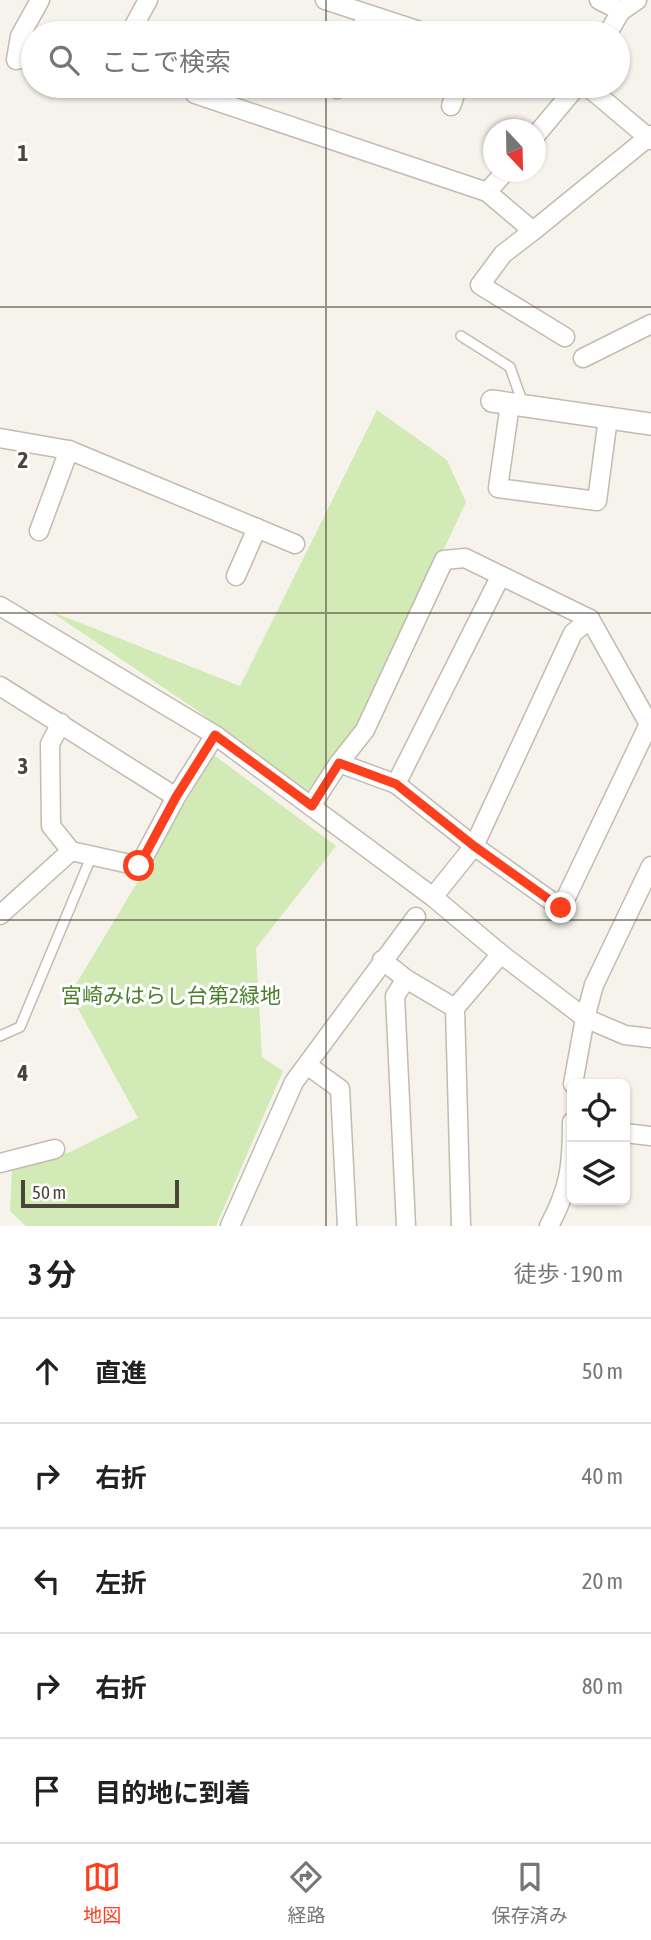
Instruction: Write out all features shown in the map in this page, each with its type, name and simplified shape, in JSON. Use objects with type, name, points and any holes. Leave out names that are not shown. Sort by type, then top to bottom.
[{"type":"street","points":[[28,21],[40,0]]},
{"type":"street","points":[[137,21],[148,0]]},
{"type":"street","points":[[599,0],[621,11]]},
{"type":"street","points":[[615,21],[621,11],[637,0]]},
{"type":"street","points":[[332,1],[387,21]]},
{"type":"street","points":[[364,21],[367,15]]},
{"type":"street","points":[[21,34],[16,61],[21,60]]},
{"type":"street","points":[[207,98],[487,192],[533,231]]},
{"type":"street","points":[[451,106],[454,98]]},
{"type":"street","points":[[546,123],[567,98]]},
{"type":"street","points":[[565,337],[480,285],[503,254],[650,138],[602,98]]},
{"type":"street","points":[[487,192],[496,182]]},
{"type":"street","points":[[583,358],[651,324]]},
{"type":"street","points":[[608,418],[597,501],[498,488],[508,403],[651,424]]},
{"type":"street","points":[[0,438],[69,450],[295,544]]},
{"type":"street","points":[[38,531],[69,450]]},
{"type":"street","points":[[236,576],[257,528]]},
{"type":"street","points":[[312,806],[339,763],[365,730],[444,560],[465,558],[590,619],[649,724],[561,908],[474,846],[396,784],[339,763]]},
{"type":"street","points":[[396,784],[500,577]]},
{"type":"street","points":[[0,606],[215,735],[433,897],[501,954],[585,1018],[625,1035],[651,1038]]},
{"type":"street","points":[[433,897],[474,846],[573,633],[590,619]]},
{"type":"street","points":[[0,685],[176,797]]},
{"type":"street","points":[[61,723],[50,744],[51,826],[71,851],[139,866],[176,797],[215,735]]},
{"type":"street","points":[[0,915],[71,851]]},
{"type":"street","points":[[574,1079],[594,985],[651,866]]},
{"type":"street","points":[[230,1226],[294,1082],[416,917]]},
{"type":"street","points":[[461,1226],[455,1008],[501,954]]},
{"type":"street","points":[[382,960],[407,979],[455,1008]]},
{"type":"street","points":[[405,1226],[395,996],[407,979]]},
{"type":"street","points":[[307,1065],[340,1088],[346,1226]]},
{"type":"street","points":[[630,1134],[651,1136]]},
{"type":"street","points":[[550,1225],[569,1182],[572,1142]]},
{"type":"street","points":[[0,1163],[55,1149]]},
{"type":"lane","points":[[461,337],[510,367],[508,403]]},
{"type":"lane","points":[[0,1036],[20,1027],[92,855]]},
{"type":"green space","points":[[377,410],[447,460],[466,502],[364,720],[308,791],[198,711],[50,611],[240,686]]},
{"type":"green space","name":"宮崎みはらし台第2緑地","points":[[214,755],[336,846],[256,948],[262,1057],[283,1071],[216,1226],[26,1226],[10,1211],[12,1169],[70,1152],[138,1118],[70,994]]},
{"type":"route","points":[[139,866],[176,797],[215,735],[312,806],[339,763],[396,784],[474,846],[561,908]]}]
